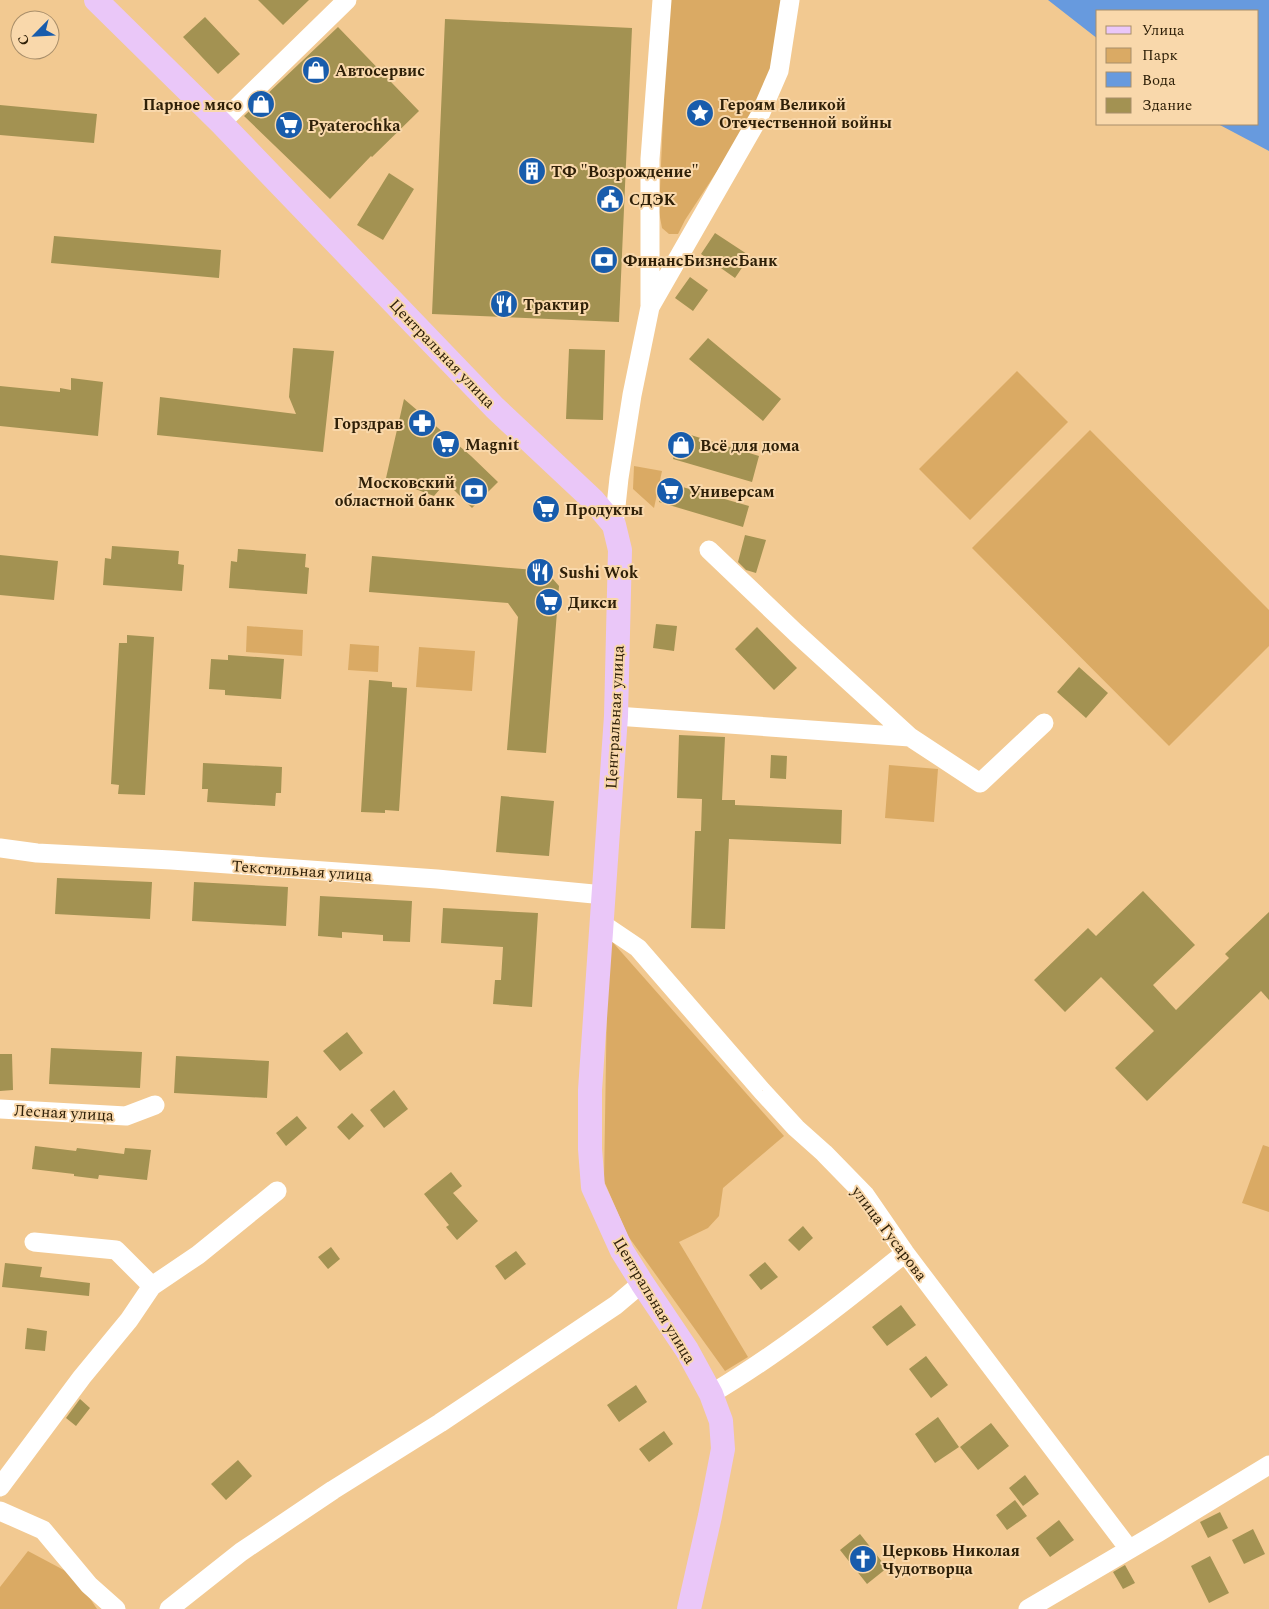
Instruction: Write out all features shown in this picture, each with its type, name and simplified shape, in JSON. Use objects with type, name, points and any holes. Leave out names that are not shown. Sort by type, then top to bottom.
[{"type":"main road","name":"Центральная улица","points":[[96,0],[221,123],[495,408],[593,500],[614,525],[620,550],[616,716],[590,1090],[590,1149],[593,1187],[622,1251],[687,1350],[712,1394],[722,1421],[723,1449],[710,1516],[688,1609]]},
{"type":"street","points":[[221,123],[347,0]]},
{"type":"street","points":[[614,525],[632,394],[650,307],[650,159],[662,0]]},
{"type":"street","points":[[650,307],[759,117],[779,71],[790,0]]},
{"type":"street","points":[[709,550],[796,633],[910,737],[980,783],[1044,723]]},
{"type":"street","points":[[616,716],[910,737]]},
{"type":"street","name":"Текстильная улица","points":[[0,848],[37,853],[417,878],[604,894]]},
{"type":"street","name":"улица Гусарова","points":[[602,923],[638,948],[762,1091],[796,1128],[824,1153],[864,1195],[905,1253],[1129,1549]]},
{"type":"street","name":"Лесная улица","points":[[0,1108],[126,1116],[155,1106]]},
{"type":"street","points":[[0,1487],[82,1377],[129,1320],[152,1286],[198,1255],[277,1192]]},
{"type":"street","points":[[34,1242],[116,1250],[152,1286]]},
{"type":"street","points":[[712,1394],[746,1373],[826,1316],[905,1253]]},
{"type":"street","points":[[169,1609],[241,1552],[333,1490],[448,1418],[608,1311],[642,1283]]},
{"type":"street","points":[[1028,1609],[1160,1532],[1269,1465]]},
{"type":"street","points":[[0,1511],[43,1530],[89,1585],[116,1609]]},
{"type":"green space","points":[[668,0],[781,0],[771,67],[754,115],[685,220],[678,234],[669,234],[662,228],[659,212]]},
{"type":"green space","points":[[1017,371],[1068,422],[970,520],[919,469]]},
{"type":"green space","points":[[1090,430],[1269,610],[1269,646],[1169,746],[972,548]]},
{"type":"green space","points":[[634,466],[662,471],[654,508],[633,489]]},
{"type":"green space","points":[[247,626],[303,630],[302,656],[246,652]]},
{"type":"green space","points":[[350,644],[379,646],[378,672],[348,670]]},
{"type":"green space","points":[[419,647],[475,651],[472,691],[416,687]]},
{"type":"green space","points":[[889,765],[938,769],[934,822],[885,818]]},
{"type":"green space","points":[[608,937],[784,1136],[723,1188],[719,1216],[708,1228],[679,1242],[748,1357],[725,1371],[628,1236],[604,1181]]},
{"type":"green space","points":[[1263,1145],[1269,1147],[1269,1212],[1242,1203]]},
{"type":"green space","points":[[28,1551],[75,1576],[97,1609],[0,1609],[0,1587]]},
{"type":"water","points":[[1048,0],[1269,0],[1269,151],[1220,125],[1259,125],[1259,10],[1096,10],[1096,37]]},
{"type":"building","points":[[258,0],[309,0],[283,25]]},
{"type":"building","points":[[205,17],[240,54],[218,74],[183,37]]},
{"type":"building","name":"ТФ \"Возрождение\"","points":[[445,19],[632,28],[619,322],[432,314]]},
{"type":"building","points":[[338,27],[419,111],[371,156],[330,199],[244,116]]},
{"type":"building","points":[[0,105],[97,114],[94,143],[0,135]]},
{"type":"building","points":[[389,173],[414,189],[383,240],[357,225]]},
{"type":"building","points":[[715,233],[750,256],[735,278],[701,254]]},
{"type":"building","points":[[54,236],[221,250],[219,278],[51,263]]},
{"type":"building","points":[[690,277],[708,290],[693,311],[675,298]]},
{"type":"building","points":[[708,338],[781,399],[763,421],[689,359]]},
{"type":"building","points":[[293,348],[334,351],[323,452],[157,435],[160,397],[296,414],[289,397]]},
{"type":"building","points":[[569,349],[605,350],[603,420],[566,419]]},
{"type":"building","points":[[71,378],[103,382],[98,436],[0,426],[0,386],[60,392],[60,388],[71,390]]},
{"type":"building","points":[[404,399],[471,456],[498,482],[472,508],[446,482],[434,496],[386,478]]},
{"type":"building","points":[[681,432],[759,456],[752,482],[673,459]]},
{"type":"building","points":[[665,482],[749,506],[743,527],[659,502]]},
{"type":"building","points":[[745,535],[766,540],[756,573],[746,570],[738,562]]},
{"type":"building","points":[[112,546],[179,551],[178,564],[184,565],[182,591],[103,585],[105,558],[111,559]]},
{"type":"building","points":[[238,549],[306,554],[305,567],[309,568],[307,594],[229,588],[231,561],[237,562]]},
{"type":"building","points":[[0,555],[58,561],[54,600],[0,595]]},
{"type":"building","points":[[372,556],[546,571],[559,586],[546,753],[507,750],[518,617],[508,603],[369,592]]},
{"type":"building","points":[[656,624],[677,626],[674,651],[653,648]]},
{"type":"building","points":[[757,627],[797,668],[774,690],[735,649]]},
{"type":"building","points":[[127,635],[154,637],[145,795],[118,794],[119,785],[111,784],[119,643],[127,643]]},
{"type":"building","points":[[228,655],[284,659],[281,699],[225,695],[225,690],[209,689],[211,659],[228,660]]},
{"type":"building","points":[[1079,667],[1108,693],[1086,718],[1057,692]]},
{"type":"building","points":[[369,680],[392,682],[392,687],[407,688],[399,811],[385,810],[385,813],[361,812]]},
{"type":"building","points":[[679,735],[725,737],[722,800],[735,800],[735,805],[842,810],[841,844],[729,839],[725,929],[691,928],[695,831],[701,831],[702,799],[677,798]]},
{"type":"building","points":[[771,755],[787,756],[786,779],[770,778]]},
{"type":"building","points":[[203,763],[282,767],[281,793],[276,793],[275,806],[207,802],[208,789],[202,789]]},
{"type":"building","points":[[501,796],[554,801],[549,856],[496,852]]},
{"type":"building","points":[[57,878],[152,882],[150,919],[55,914]]},
{"type":"building","points":[[194,882],[288,887],[286,926],[192,921]]},
{"type":"building","points":[[1143,891],[1195,945],[1153,985],[1176,1010],[1229,958],[1225,954],[1269,912],[1269,1000],[1261,991],[1147,1101],[1115,1068],[1154,1031],[1101,977],[1065,1012],[1034,980],[1088,928],[1096,936]]},
{"type":"building","points":[[320,896],[412,901],[410,942],[383,941],[383,935],[342,932],[342,938],[318,936]]},
{"type":"building","points":[[443,908],[538,913],[532,1007],[493,1004],[495,980],[501,980],[503,947],[441,943]]},
{"type":"building","points":[[347,1032],[363,1053],[340,1071],[323,1051]]},
{"type":"building","points":[[51,1048],[142,1052],[140,1088],[49,1084]]},
{"type":"building","points":[[0,1054],[12,1054],[13,1090],[0,1091]]},
{"type":"building","points":[[176,1056],[269,1061],[267,1098],[174,1093]]},
{"type":"building","points":[[394,1090],[408,1109],[384,1128],[370,1110]]},
{"type":"building","points":[[352,1113],[364,1126],[349,1140],[337,1127]]},
{"type":"building","points":[[297,1116],[307,1128],[286,1146],[276,1133]]},
{"type":"building","points":[[35,1146],[76,1151],[77,1148],[124,1154],[125,1148],[151,1150],[147,1180],[99,1175],[98,1179],[32,1169]]},
{"type":"building","points":[[451,1172],[462,1186],[453,1193],[478,1221],[457,1240],[446,1227],[449,1225],[424,1194]]},
{"type":"building","points":[[803,1226],[813,1238],[799,1251],[788,1240]]},
{"type":"building","points":[[331,1247],[340,1259],[328,1269],[318,1257]]},
{"type":"building","points":[[516,1251],[526,1264],[505,1280],[495,1266]]},
{"type":"building","points":[[765,1262],[778,1277],[761,1290],[749,1275]]},
{"type":"building","points":[[5,1263],[42,1267],[40,1277],[90,1283],[89,1296],[2,1287]]},
{"type":"building","points":[[901,1305],[916,1325],[887,1346],[872,1327]]},
{"type":"building","points":[[27,1328],[47,1331],[45,1351],[25,1349]]},
{"type":"building","points":[[926,1356],[948,1385],[931,1398],[909,1369]]},
{"type":"building","points":[[636,1385],[647,1402],[619,1422],[607,1405]]},
{"type":"building","points":[[80,1399],[90,1408],[76,1426],[66,1418]]},
{"type":"building","points":[[938,1417],[959,1447],[935,1463],[915,1434]]},
{"type":"building","points":[[991,1423],[1009,1446],[978,1470],[960,1447]]},
{"type":"building","points":[[664,1431],[673,1444],[649,1462],[639,1449]]},
{"type":"building","points":[[238,1460],[252,1476],[226,1500],[211,1484]]},
{"type":"building","points":[[1025,1475],[1039,1494],[1023,1506],[1009,1488]]},
{"type":"building","points":[[1015,1500],[1027,1516],[1007,1530],[996,1515]]},
{"type":"building","points":[[1220,1512],[1228,1528],[1208,1538],[1200,1522]]},
{"type":"building","points":[[1059,1520],[1074,1540],[1050,1557],[1036,1538]]},
{"type":"building","points":[[1253,1529],[1265,1554],[1244,1564],[1232,1540]]},
{"type":"building","name":"Церковь Николая Чудотворца","points":[[860,1534],[887,1568],[867,1584],[840,1550]]},
{"type":"building","points":[[1210,1556],[1229,1593],[1209,1603],[1191,1566]]},
{"type":"building","points":[[1125,1565],[1135,1583],[1123,1589],[1113,1572]]},
{"type":"place","name":"Автосервис","points":[[316,70]]},
{"type":"place","name":"Парное мясо","points":[[261,104]]},
{"type":"place","name":"Героям Великой Отечественной войны","points":[[700,113]]},
{"type":"place","name":"Pyaterochka","points":[[289,125]]},
{"type":"place","name":"ТФ \"Возрождение\"","points":[[532,171]]},
{"type":"place","name":"СДЭК","points":[[610,199]]},
{"type":"place","name":"ФинансБизнесБанк","points":[[604,260]]},
{"type":"place","name":"Трактир","points":[[504,304]]},
{"type":"place","name":"Горздрав","points":[[422,423]]},
{"type":"place","name":"Magnit","points":[[446,444]]},
{"type":"place","name":"Всё для дома","points":[[681,445]]},
{"type":"place","name":"Московский областной банк","points":[[474,491]]},
{"type":"place","name":"Универсам","points":[[670,491]]},
{"type":"place","name":"Продукты","points":[[546,509]]},
{"type":"place","name":"Sushi Wok","points":[[540,572]]},
{"type":"place","name":"Дикси","points":[[549,602]]},
{"type":"place","name":"Церковь Николая Чудотворца","points":[[863,1559]]}]
